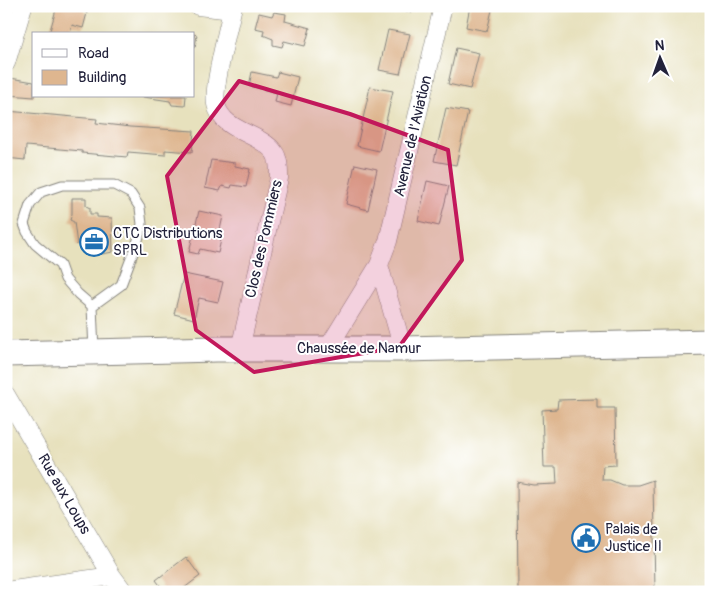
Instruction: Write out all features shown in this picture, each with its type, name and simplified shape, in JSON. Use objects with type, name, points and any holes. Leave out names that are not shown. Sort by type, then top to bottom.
[{"type":"street","points":[[6,64],[23,6]]},
{"type":"street","name":"Clos des Pommiers","points":[[198,6],[233,8],[217,84],[216,104],[221,114],[232,126],[261,141],[274,152],[279,167],[280,178],[240,349]]},
{"type":"street","name":"Avenue de l'Aviation","points":[[328,348],[379,265],[388,241],[443,6]]},
{"type":"street","points":[[379,265],[403,349]]},
{"type":"street","name":"Chaussée de Namur","points":[[6,354],[240,349],[403,349],[711,342]]},
{"type":"street","name":"Rue aux Loups","points":[[6,395],[112,576],[124,592]]},
{"type":"street","points":[[6,591],[112,576]]},
{"type":"lane","points":[[92,306],[121,285],[142,224],[140,208],[132,194],[114,185],[62,185],[41,192],[30,204],[24,224],[35,244],[60,265],[65,279],[92,306],[94,352]]},
{"type":"highlighted area","points":[[239,81],[350,114],[448,150],[462,260],[399,347],[254,372],[196,330],[167,176]]},
{"type":"building","points":[[57,6],[86,6],[85,12],[87,13],[83,28],[72,25],[70,32],[50,32]]},
{"type":"building","points":[[386,6],[412,6],[411,13]]},
{"type":"building","points":[[470,6],[493,6],[487,31],[466,27]]},
{"type":"building","points":[[274,12],[286,14],[285,21],[310,28],[305,46],[284,41],[282,47],[273,45],[273,39],[263,35],[264,30],[255,28],[259,13],[272,16]]},
{"type":"building","points":[[388,30],[410,34],[400,74],[379,70]]},
{"type":"building","points":[[456,48],[479,53],[470,89],[448,84]]},
{"type":"building","points":[[252,72],[276,77],[278,72],[298,77],[291,106],[275,102],[277,93],[249,86]]},
{"type":"building","points":[[10,78],[32,82],[32,97],[8,95]]},
{"type":"building","points":[[370,87],[393,91],[379,151],[357,146]]},
{"type":"building","points":[[150,98],[186,98],[185,106],[172,105],[170,101]]},
{"type":"building","points":[[446,108],[468,112],[456,165],[434,161]]},
{"type":"building","points":[[7,111],[97,119],[96,123],[130,127],[194,131],[192,152],[165,150],[165,155],[128,152],[127,157],[26,146],[25,160],[6,158]]},
{"type":"building","points":[[211,160],[235,163],[235,166],[250,169],[246,187],[232,185],[231,188],[222,186],[220,191],[205,188]]},
{"type":"building","points":[[355,164],[377,169],[368,210],[346,204]]},
{"type":"building","points":[[427,181],[449,186],[439,226],[418,221]]},
{"type":"building","points":[[72,198],[86,198],[86,206],[90,208],[90,214],[97,214],[97,217],[112,218],[113,252],[102,254],[97,252],[96,245],[77,245],[74,222],[70,220]]},
{"type":"building","points":[[199,211],[223,216],[220,230],[223,231],[218,253],[200,249],[198,254],[189,252]]},
{"type":"building","points":[[184,274],[223,282],[218,302],[199,298],[194,319],[174,314]]},
{"type":"building","name":"Palais de Justice II","points":[[597,399],[597,408],[615,408],[616,465],[603,466],[602,480],[610,480],[622,485],[638,485],[653,480],[655,592],[518,592],[517,482],[533,485],[557,484],[556,467],[544,467],[542,410],[557,409],[558,400]]},
{"type":"building","points":[[186,557],[200,576],[179,592],[165,592],[156,580]]},
{"type":"place","name":"CTC Distributions SPRL","points":[[94,242]]},
{"type":"place","name":"Palais de Justice II","points":[[586,538]]}]
